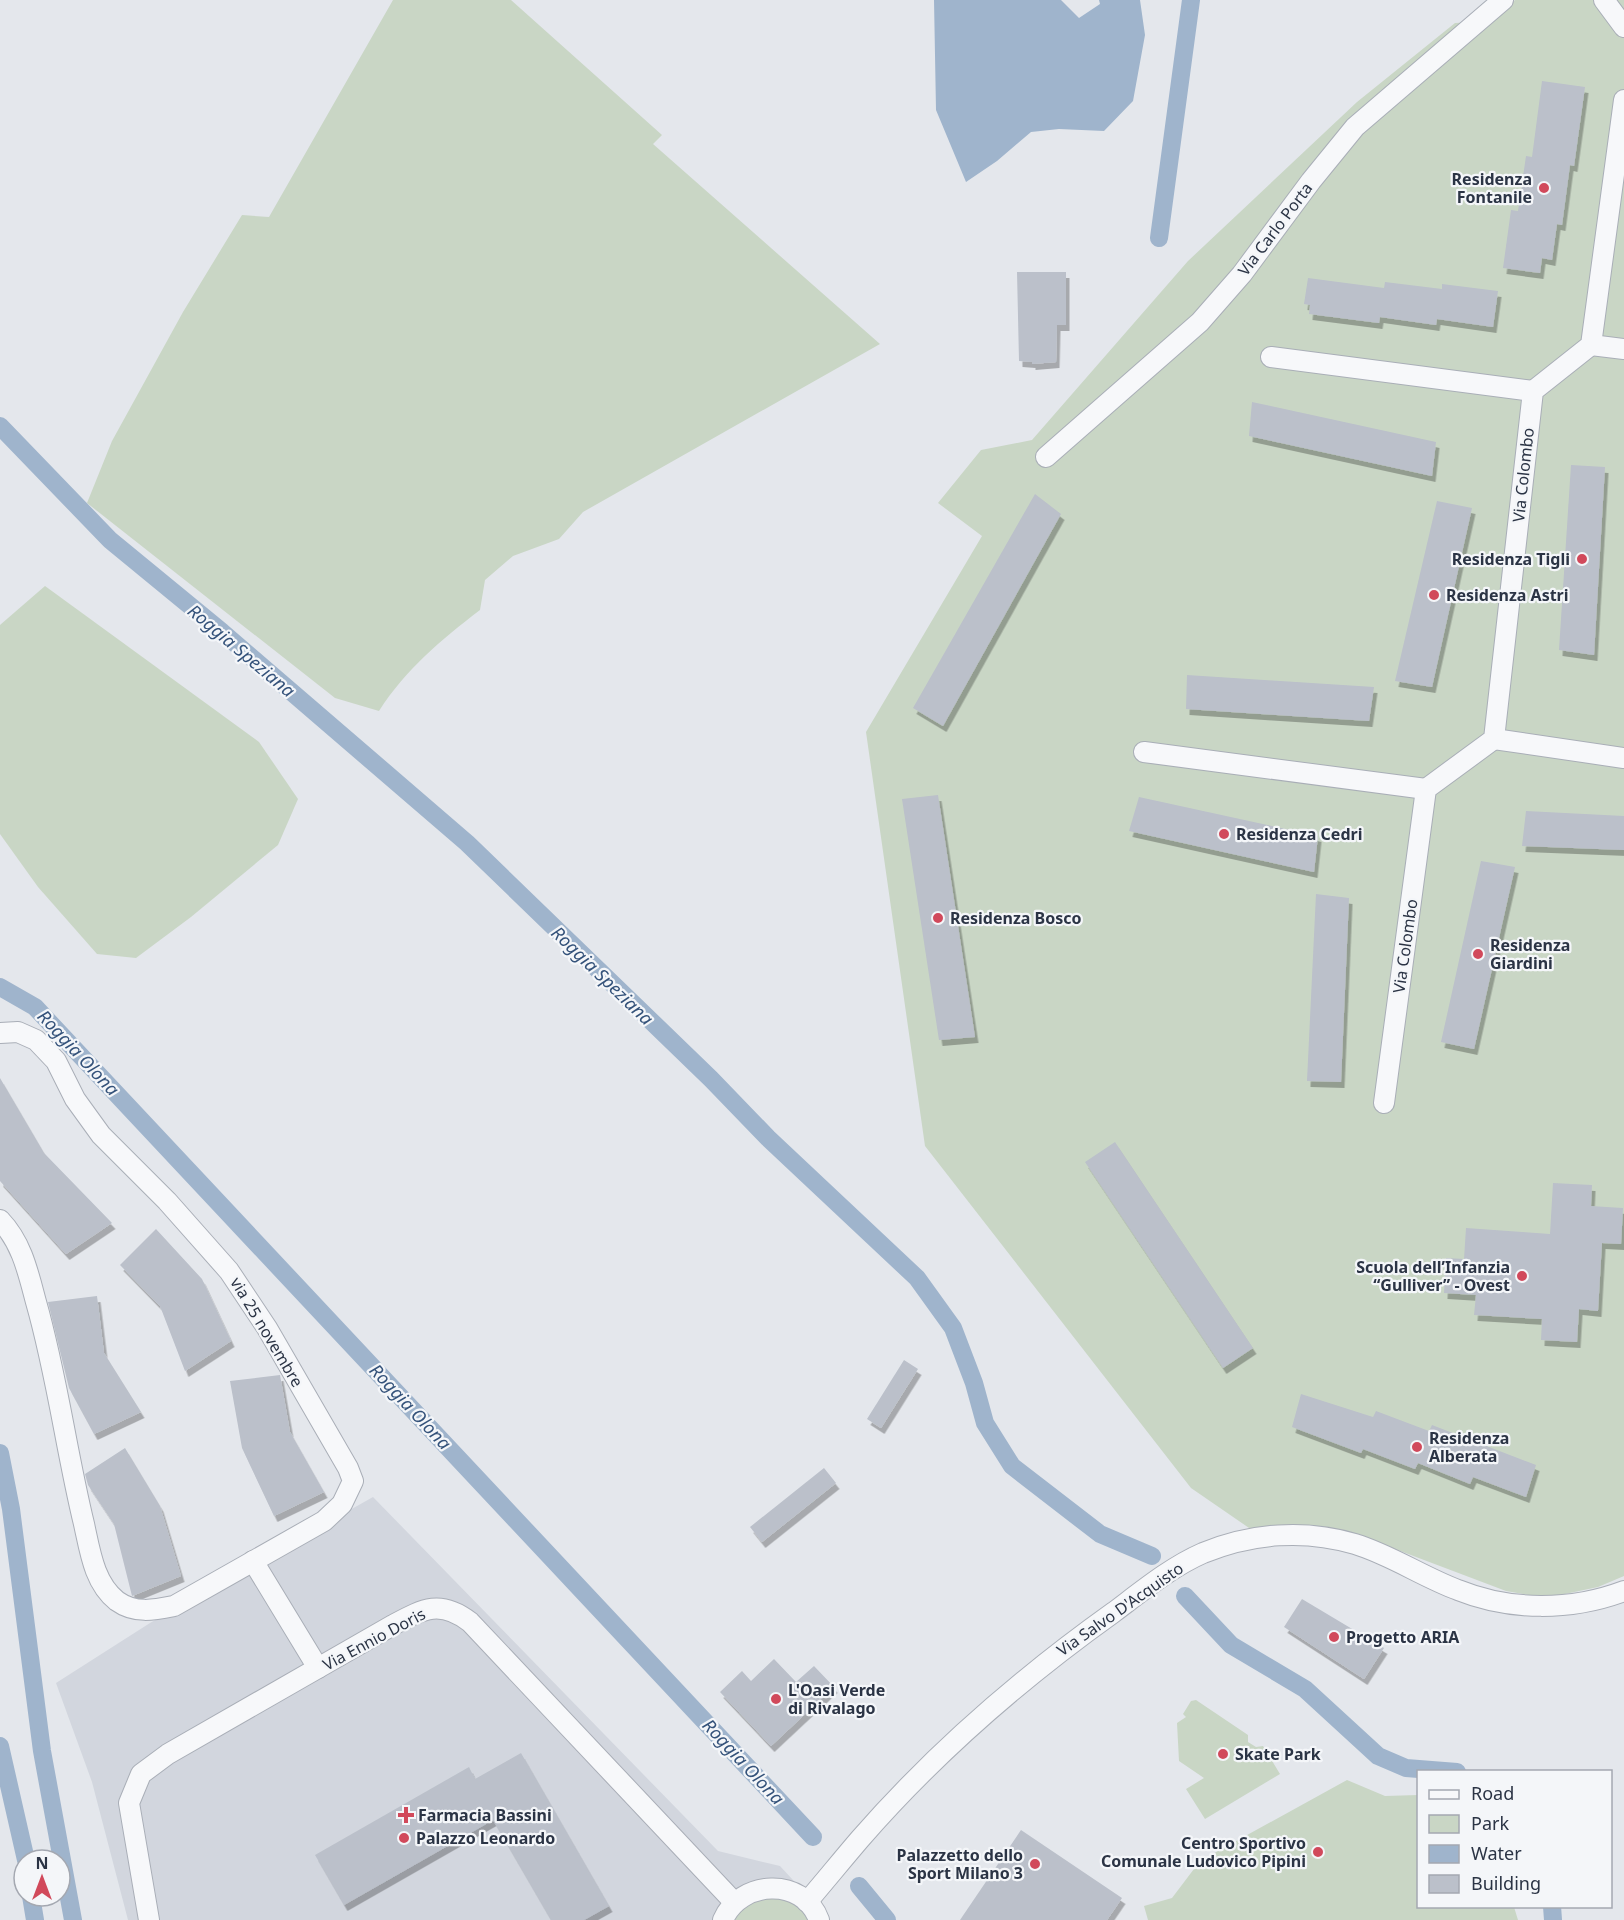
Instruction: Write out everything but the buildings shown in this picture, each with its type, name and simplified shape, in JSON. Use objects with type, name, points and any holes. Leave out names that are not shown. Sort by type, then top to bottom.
[{"type":"street","name":"Via Carlo Porta","points":[[1046,457],[1200,322],[1242,274],[1311,181],[1355,127],[1503,0]]},
{"type":"street","points":[[1604,0],[1624,27]]},
{"type":"street","points":[[1271,357],[1533,391],[1591,345],[1624,100]]},
{"type":"street","points":[[1591,345],[1624,350]]},
{"type":"street","name":"Via Colombo","points":[[1494,739],[1533,391]]},
{"type":"street","points":[[1144,752],[1426,789],[1494,739],[1624,758]]},
{"type":"street","name":"Via Colombo","points":[[1384,1103],[1426,789]]},
{"type":"street","name":"via 25 novembre","points":[[0,1033],[18,1032],[36,1040],[56,1061],[75,1099],[101,1136],[167,1201],[229,1270],[267,1328],[348,1467],[353,1481],[342,1504],[324,1521],[174,1606],[134,1610],[117,1601],[103,1586],[94,1567],[42,1322],[22,1252],[9,1229],[0,1220]]},
{"type":"street","name":"Via Salvo D'Acquisto","points":[[807,1902],[861,1838],[931,1765],[1022,1683],[1160,1578],[1202,1554],[1243,1540],[1306,1534],[1356,1544],[1458,1590],[1497,1603],[1554,1607],[1585,1602],[1624,1591]]},
{"type":"street","points":[[253,1561],[318,1668]]},
{"type":"street","name":"Via Ennio Doris","points":[[149,1920],[129,1803],[141,1774],[168,1754],[422,1610],[443,1608],[459,1613],[734,1902]]},
{"type":"street","points":[[723,1920],[734,1902],[748,1893],[764,1888],[780,1888],[795,1893],[807,1902],[819,1920]]},
{"type":"shaded area","points":[[373,1497],[718,1851],[780,1866],[830,1920],[128,1920],[92,1782],[56,1683],[150,1623]]},
{"type":"green space","points":[[393,0],[511,0],[662,135],[653,144],[880,344],[583,512],[559,539],[513,556],[485,580],[480,610],[413,668],[379,711],[335,698],[87,503],[112,441],[183,312],[242,215],[269,217]]},
{"type":"green space","points":[[1515,0],[1624,0],[1624,1576],[1598,1587],[1546,1598],[1506,1591],[1350,1532],[1252,1530],[1191,1488],[925,1146],[866,732],[982,536],[938,503],[981,450],[1032,440],[1188,261],[1357,102],[1455,23],[1492,21]]},
{"type":"green space","points":[[45,586],[259,742],[298,799],[278,845],[191,917],[136,958],[97,954],[38,887],[0,834],[0,625]]},
{"type":"green space","name":"Skate Park","points":[[1196,1700],[1248,1735],[1248,1742],[1256,1747],[1263,1746],[1280,1774],[1205,1819],[1186,1789],[1204,1778],[1179,1761],[1177,1723],[1186,1717],[1183,1714],[1191,1701]]},
{"type":"green space","name":"Centro Sportivo Comunale Ludovico Pipini","points":[[1347,1780],[1385,1796],[1417,1795],[1417,1908],[1514,1908],[1518,1920],[1148,1920],[1144,1906],[1172,1898],[1200,1861]]},
{"type":"green space","points":[[776,1897],[795,1905],[810,1920],[733,1920],[741,1909],[751,1902]]},
{"type":"water","points":[[934,0],[1061,0],[1079,18],[1100,4],[1099,0],[1140,0],[1145,35],[1133,101],[1104,131],[1059,129],[1031,132],[997,161],[966,182],[936,110]]},
{"type":"waterway","points":[[1159,238],[1191,0]]},
{"type":"waterway","name":"Roggia Speziana","points":[[0,426],[110,540],[222,632],[467,843],[711,1079],[768,1138],[917,1278],[953,1328],[974,1383],[985,1423],[1012,1466],[1100,1534],[1152,1556]]},
{"type":"waterway","name":"Roggia Olona","points":[[0,987],[35,1007],[813,1837]]},
{"type":"waterway","points":[[0,1453],[11,1509],[42,1751],[73,1920]]},
{"type":"waterway","name":"Roggia Speziana","points":[[1185,1596],[1231,1645],[1305,1689],[1378,1756],[1406,1768],[1432,1770]]},
{"type":"waterway","points":[[0,1746],[23,1848]]},
{"type":"waterway","name":"Roggia Olona","points":[[859,1886],[887,1920]]},
{"type":"waterway","points":[[33,1908],[35,1920]]},
{"type":"waterway","name":"Roggia Speziana","points":[[1552,1908],[1553,1920]]},
{"type":"place","name":"Residenza Fontanile","points":[[1544,188]]},
{"type":"place","name":"Residenza Tigli","points":[[1582,559]]},
{"type":"place","name":"Residenza Astri","points":[[1434,595]]},
{"type":"place","name":"Residenza Cedri","points":[[1224,834]]},
{"type":"place","name":"Residenza Bosco","points":[[938,918]]},
{"type":"place","name":"Residenza Giardini","points":[[1478,954]]},
{"type":"place","name":"Scuola dell’Infanzia “Gulliver” - Ovest","points":[[1522,1276]]},
{"type":"place","name":"Residenza Alberata","points":[[1417,1447]]},
{"type":"place","name":"Progetto ARIA","points":[[1334,1637]]},
{"type":"place","name":"L'Oasi Verde di Rivalago","points":[[776,1699]]},
{"type":"place","name":"Skate Park","points":[[1223,1754]]},
{"type":"place","name":"Farmacia Bassini","points":[[406,1815]]},
{"type":"place","name":"Palazzo Leonardo","points":[[404,1838]]},
{"type":"place","name":"Centro Sportivo Comunale Ludovico Pipini","points":[[1318,1852]]},
{"type":"place","name":"Palazzetto dello Sport Milano 3","points":[[1035,1864]]}]
